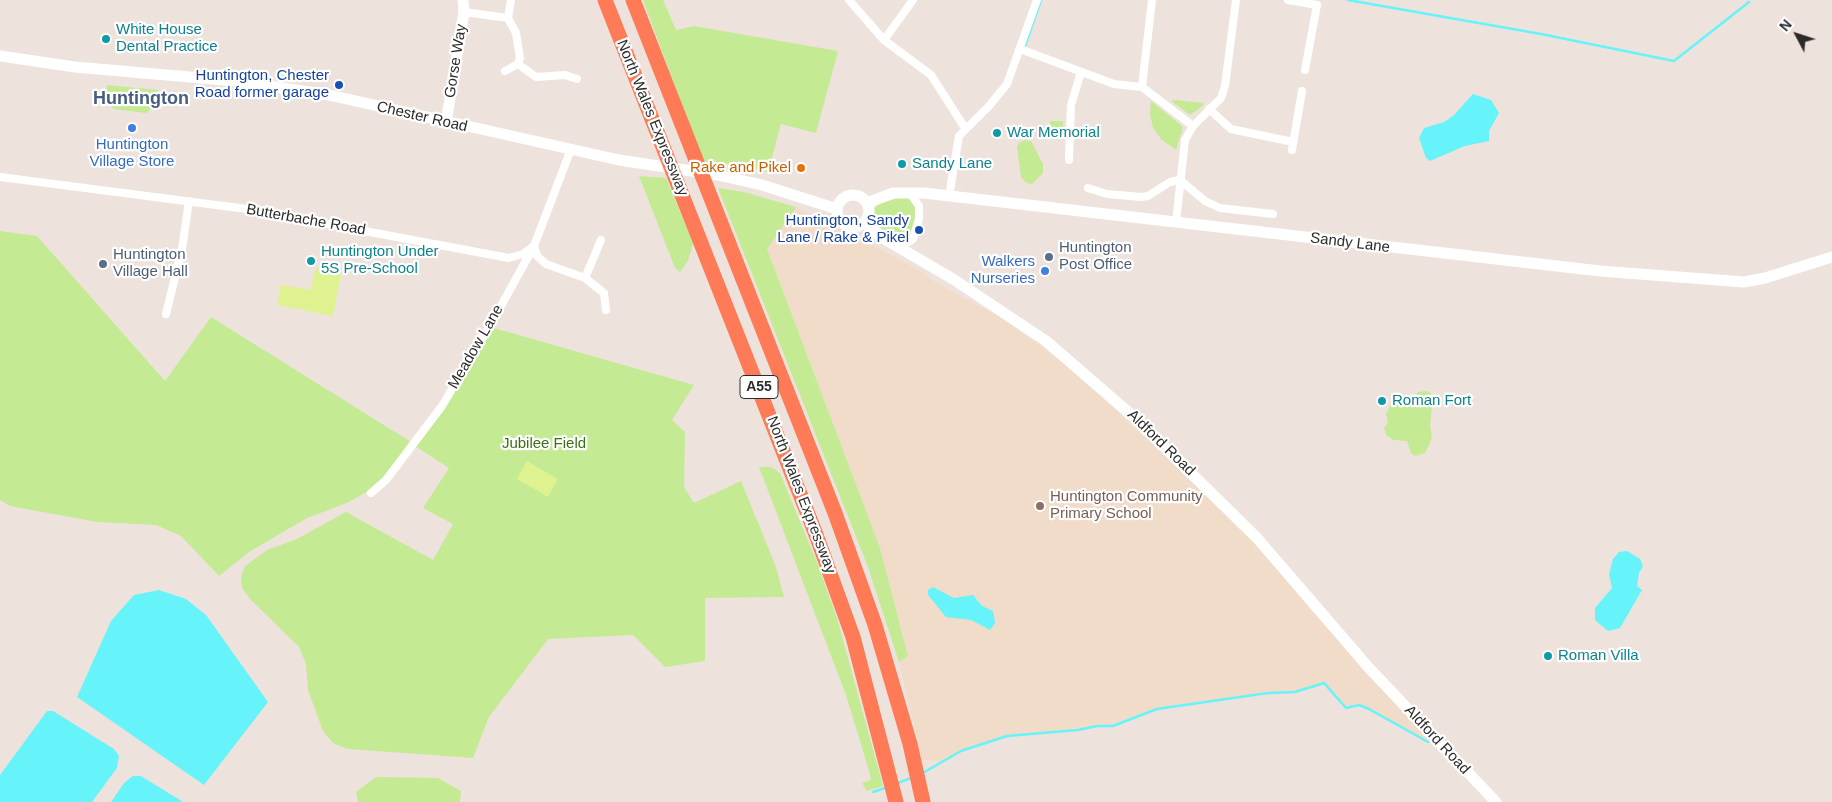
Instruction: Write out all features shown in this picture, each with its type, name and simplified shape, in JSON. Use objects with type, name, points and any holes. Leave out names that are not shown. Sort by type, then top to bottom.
[{"type":"highway","name":"North Wales Expressway","points":[[605,0],[816,532],[853,637],[896,802]]},
{"type":"highway","name":"North Wales Expressway","points":[[633,0],[835,513],[875,625],[916,770],[922,798]]},
{"type":"main road","name":"Gorse Way","points":[[446,122],[464,12],[463,0]]},
{"type":"main road","name":"Chester Road","points":[[0,56],[74,67],[173,74],[329,95],[571,149],[654,166],[718,175],[762,185],[837,210]]},
{"type":"main road","name":"Sandy Lane","points":[[867,204],[893,193],[949,196],[1600,271],[1744,282],[1765,278],[1832,257]]},
{"type":"main road","points":[[848,196],[857,196],[867,204],[869,212],[864,223],[854,227],[846,225],[840,220],[837,210],[841,201],[848,196]]},
{"type":"main road","name":"Aldford Road","points":[[864,223],[882,237],[954,280],[1046,341],[1135,418],[1257,538],[1369,668],[1496,802]]},
{"type":"street","points":[[511,0],[508,18],[516,33],[520,50],[518,64]]},
{"type":"street","points":[[850,0],[884,40],[931,75],[966,128]]},
{"type":"street","points":[[884,40],[913,0]]},
{"type":"street","points":[[949,196],[958,136],[989,106],[1006,84],[1037,0]]},
{"type":"street","points":[[1142,87],[1152,0]]},
{"type":"street","points":[[1176,222],[1185,140],[1193,126],[1221,98],[1225,86],[1236,0]]},
{"type":"street","points":[[1288,0],[1318,3],[1306,70]]},
{"type":"street","points":[[464,12],[508,18]]},
{"type":"street","points":[[1020,49],[1114,84],[1142,87],[1193,126]]},
{"type":"street","points":[[506,71],[518,64]]},
{"type":"street","points":[[518,64],[536,77],[565,75],[577,79]]},
{"type":"street","points":[[565,75],[568,66]]},
{"type":"street","points":[[1069,160],[1071,105],[1081,72]]},
{"type":"street","points":[[1210,109],[1231,129],[1292,146],[1302,91]]},
{"type":"street","points":[[571,149],[534,246],[537,256],[546,264],[585,278],[604,293],[606,310]]},
{"type":"street","name":"Butterbache Road","points":[[0,177],[293,216],[508,258],[523,254],[534,246]]},
{"type":"street","points":[[1088,188],[1107,194],[1141,197],[1148,196],[1170,182],[1180,180]]},
{"type":"street","points":[[1180,180],[1205,202],[1220,208],[1273,214]]},
{"type":"street","points":[[900,248],[912,239],[919,219],[919,206],[910,193]]},
{"type":"street","points":[[166,314],[182,250],[189,202]]},
{"type":"street","points":[[585,278],[601,240]]},
{"type":"street","name":"Meadow Lane","points":[[371,493],[386,480],[442,406],[491,324],[534,246]]},
{"type":"shaded area","name":"Huntington Community Primary School","points":[[796,207],[915,268],[935,282],[1003,319],[1064,363],[1133,426],[1258,546],[1311,610],[1430,739],[1428,742],[1369,709],[1359,705],[1346,708],[1324,683],[1295,692],[1268,693],[1157,709],[1113,726],[1097,726],[1078,730],[1007,736],[961,751],[941,761],[922,760],[899,662],[908,655],[880,548],[767,249]]},
{"type":"green space","points":[[643,0],[663,0],[676,30],[694,26],[838,51],[816,133],[781,124],[768,172],[745,166],[703,161]]},
{"type":"green space","points":[[107,85],[158,90],[155,106],[146,113],[114,109],[105,101]]},
{"type":"green space","points":[[1151,101],[1183,127],[1176,150],[1162,140],[1153,128],[1150,114]]},
{"type":"green space","points":[[1171,101],[1203,103],[1204,105],[1190,115]]},
{"type":"green space","points":[[1050,121],[1063,121],[1064,134],[1050,134]]},
{"type":"green space","points":[[1025,140],[1031,141],[1043,164],[1043,173],[1032,184],[1026,183],[1021,177],[1017,147],[1019,143]]},
{"type":"green space","points":[[639,176],[666,178],[693,243],[688,261],[680,272],[675,268]]},
{"type":"green space","points":[[718,188],[744,192],[796,207],[767,249],[880,548],[908,656],[899,662],[868,567]]},
{"type":"green space","points":[[904,197],[911,200],[917,211],[910,236],[906,240],[901,241],[878,226],[873,220],[873,215],[874,209],[880,203]]},
{"type":"green space","points":[[0,231],[37,236],[165,381],[211,317],[411,442],[383,478],[370,490],[347,503],[307,518],[249,552],[219,576],[181,536],[156,525],[97,522],[10,506],[0,500]]},
{"type":"green space","points":[[315,269],[341,274],[333,316],[277,305],[281,285],[311,290]]},
{"type":"green space","name":"Jubilee Field","points":[[494,328],[694,385],[672,420],[685,432],[684,487],[694,503],[741,481],[776,567],[784,597],[705,598],[705,661],[665,667],[633,635],[548,639],[489,717],[473,758],[348,749],[333,743],[323,731],[308,690],[306,664],[299,647],[250,599],[242,588],[241,576],[245,566],[267,550],[297,539],[346,512],[433,560],[453,524],[423,508],[449,468],[415,446]]},
{"type":"green space","points":[[1426,391],[1431,393],[1430,425],[1432,438],[1425,453],[1415,456],[1411,453],[1407,441],[1393,440],[1386,435],[1384,428],[1388,422],[1386,414],[1390,406],[1398,402],[1407,405],[1411,404],[1418,392]]},
{"type":"green space","points":[[527,461],[558,479],[548,497],[517,479]]},
{"type":"green space","points":[[759,467],[771,467],[780,473],[818,565],[837,618],[883,786],[867,791],[862,783],[871,780],[870,774],[846,695]]},
{"type":"green space","points":[[376,777],[438,778],[461,791],[460,802],[358,802],[356,792]]},
{"type":"water","points":[[1473,94],[1491,100],[1499,113],[1489,131],[1489,141],[1465,146],[1430,161],[1426,158],[1419,138],[1424,128],[1444,122],[1454,115]]},
{"type":"water","points":[[1627,551],[1640,559],[1643,566],[1639,573],[1637,586],[1642,590],[1620,628],[1608,631],[1595,620],[1595,608],[1612,588],[1609,574],[1613,559],[1619,552]]},
{"type":"water","points":[[933,587],[954,598],[973,595],[982,606],[993,611],[995,623],[990,630],[971,620],[946,617],[928,595],[928,590]]},
{"type":"water","points":[[159,590],[186,599],[206,615],[268,702],[204,785],[77,697],[111,621],[134,595]]},
{"type":"water","points":[[47,711],[53,711],[114,749],[119,756],[117,768],[92,802],[0,802],[0,775]]},
{"type":"water","points":[[133,776],[141,776],[183,802],[111,802],[124,783]]},
{"type":"waterway","points":[[1025,46],[1041,0]]},
{"type":"waterway","points":[[1348,0],[1541,34],[1674,61],[1749,2]]},
{"type":"waterway","points":[[921,774],[961,751],[1007,736],[1078,730],[1097,726],[1113,726],[1157,709],[1268,693],[1295,692],[1324,683],[1346,708],[1359,705],[1369,709],[1428,742]]},
{"type":"waterway","points":[[898,783],[911,778]]},
{"type":"waterway","points":[[873,792],[888,787]]},
{"type":"place","name":"White House Dental Practice","points":[[106,39]]},
{"type":"place","name":"Huntington, Chester Road former garage","points":[[339,85]]},
{"type":"place","name":"Huntington Village Store","points":[[132,128]]},
{"type":"place","name":"War Memorial","points":[[997,133]]},
{"type":"place","name":"Sandy Lane","points":[[902,164]]},
{"type":"place","name":"Rake and Pikel","points":[[801,168]]},
{"type":"place","name":"Huntington, Sandy Lane / Rake & Pikel","points":[[919,230]]},
{"type":"place","name":"Huntington Post Office","points":[[1049,257]]},
{"type":"place","name":"Huntington Under 5S Pre-School","points":[[311,261]]},
{"type":"place","name":"Huntington Village Hall","points":[[103,264]]},
{"type":"place","name":"Walkers Nurseries","points":[[1045,271]]},
{"type":"place","name":"Roman Fort","points":[[1382,401]]},
{"type":"place","name":"Huntington Community Primary School","points":[[1040,506]]},
{"type":"place","name":"Roman Villa","points":[[1548,656]]},
{"type":"district","name":"Huntington","points":[[141,99]]}]
